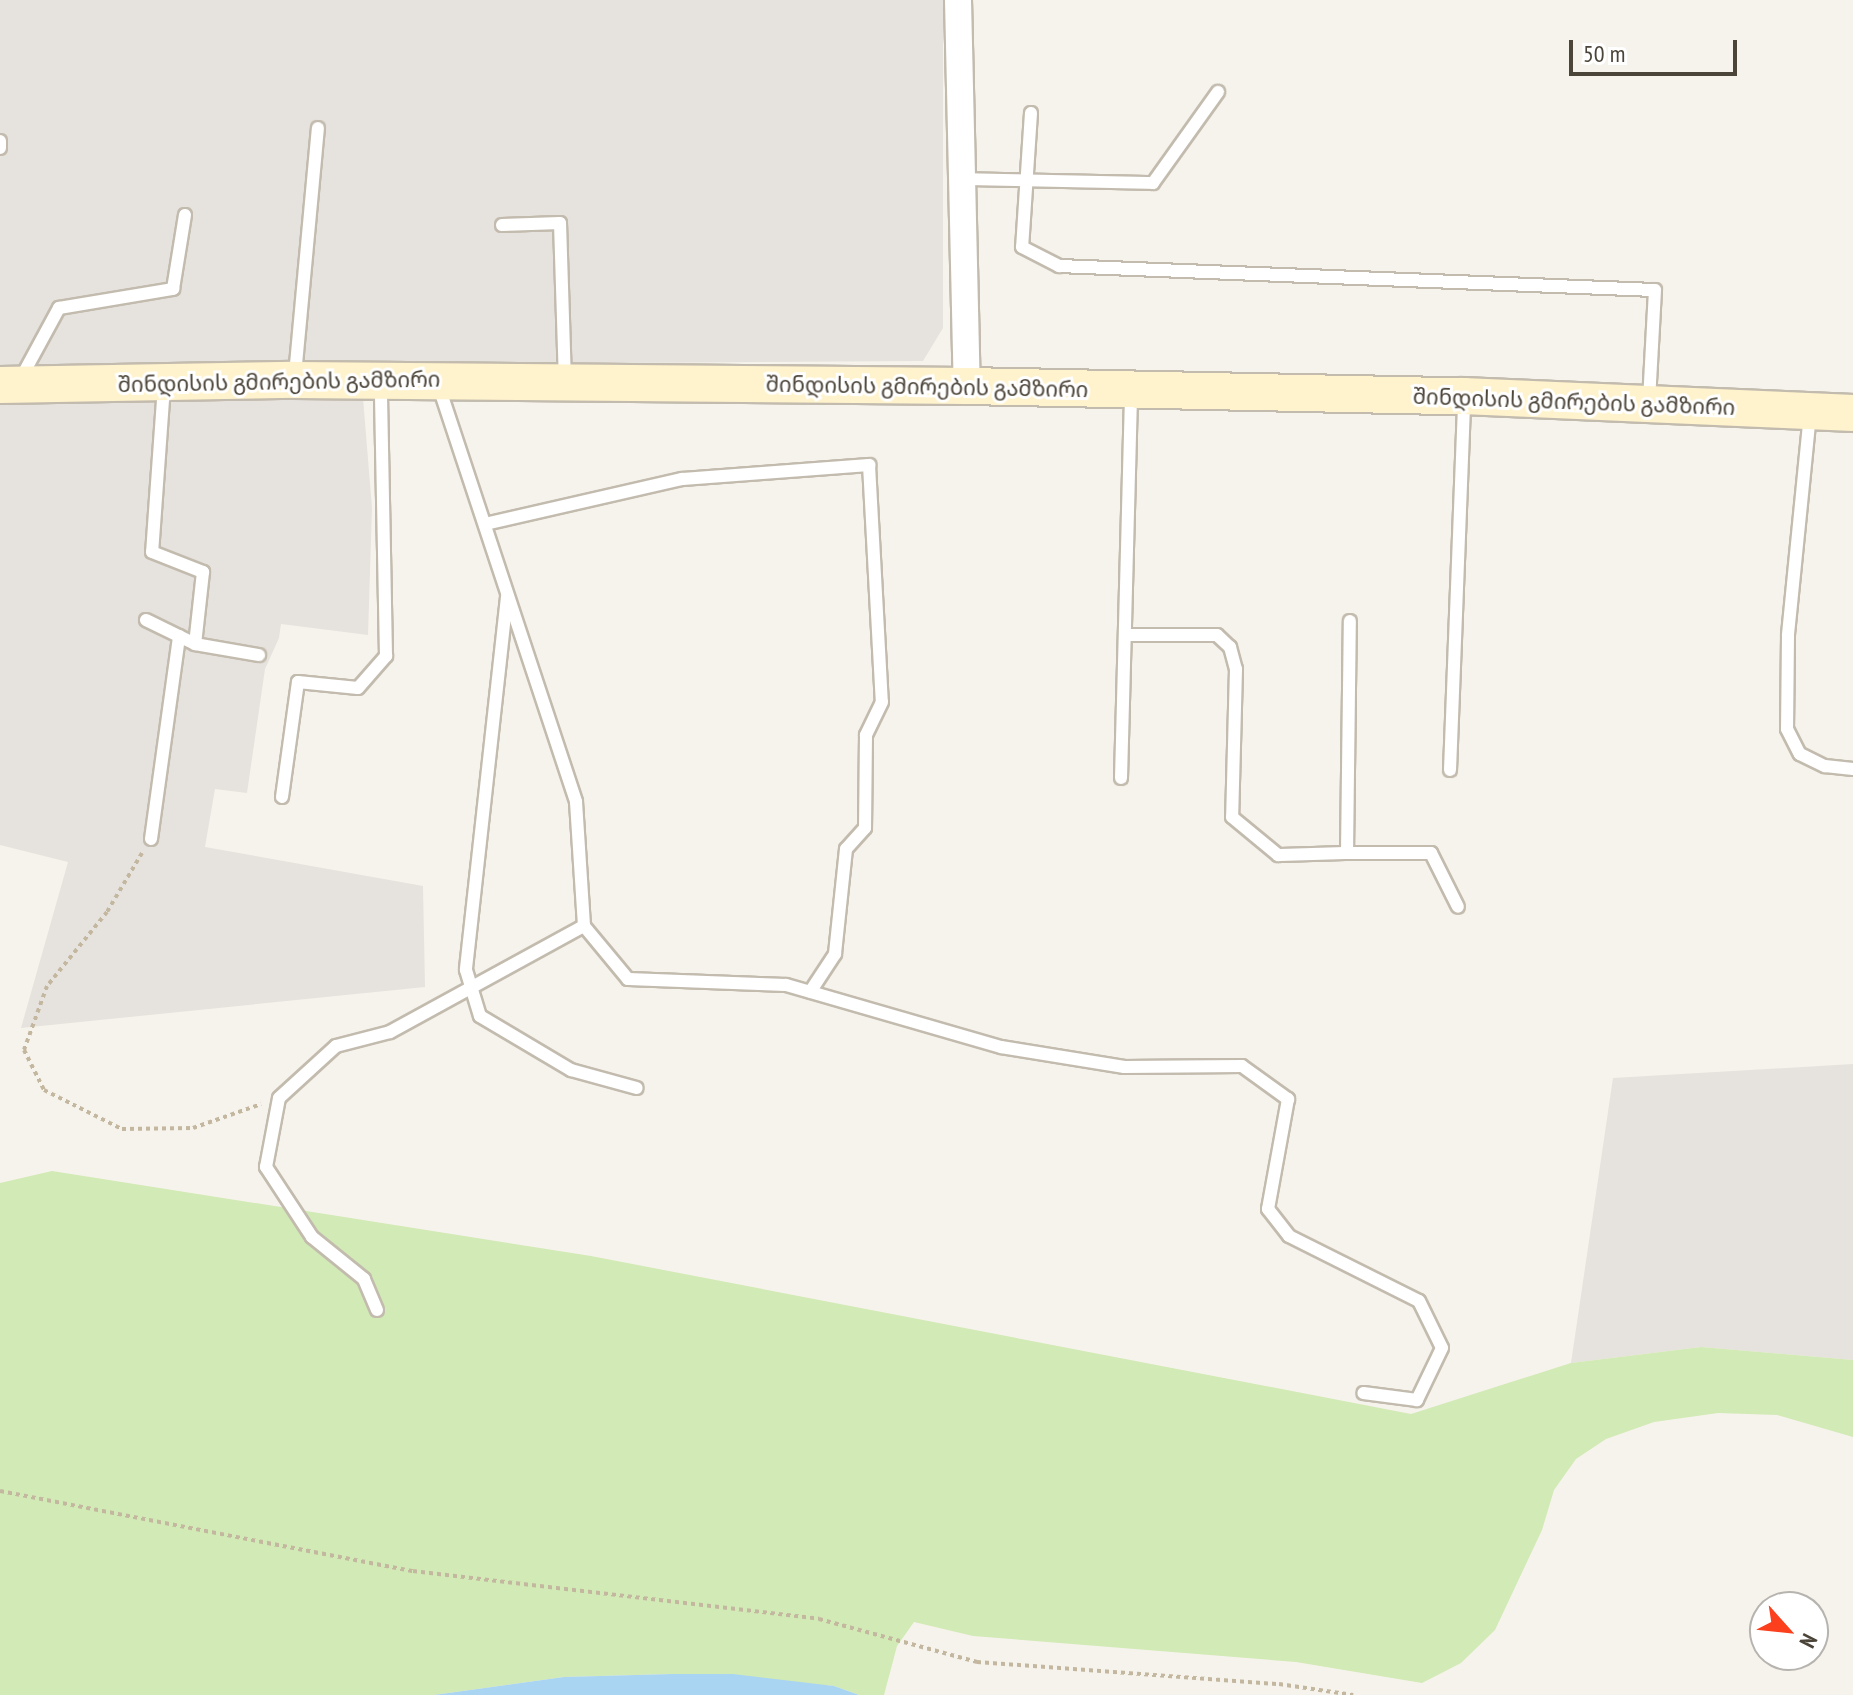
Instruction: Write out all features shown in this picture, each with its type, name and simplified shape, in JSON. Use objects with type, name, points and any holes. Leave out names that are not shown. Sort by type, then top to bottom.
[{"type":"main road","name":"შინდისის გმირების გამზირი","points":[[9,385],[381,380],[967,386],[1464,396],[1853,413]]},
{"type":"street","points":[[958,0],[967,386]]},
{"type":"lane","points":[[962,179],[1153,183],[1218,92]]},
{"type":"lane","points":[[1031,113],[1022,247],[1059,266],[1655,290],[1649,404]]},
{"type":"lane","points":[[295,380],[318,128]]},
{"type":"lane","points":[[0,141],[0,148]]},
{"type":"lane","points":[[9,385],[59,308],[173,289],[185,215]]},
{"type":"lane","points":[[502,225],[560,223],[565,381]]},
{"type":"lane","points":[[282,797],[298,682],[358,688],[386,656],[381,380]]},
{"type":"lane","points":[[437,381],[576,802],[584,926],[628,979],[786,985],[1001,1047],[1124,1067],[1242,1066],[1288,1099],[1268,1209],[1289,1236],[1419,1301],[1442,1348],[1417,1400],[1363,1393]]},
{"type":"lane","points":[[165,383],[152,552],[203,572],[195,644]]},
{"type":"lane","points":[[1121,778],[1131,390]]},
{"type":"lane","points":[[1450,770],[1464,396]]},
{"type":"lane","points":[[1811,411],[1788,636],[1787,729],[1800,754],[1825,766],[1853,769]]},
{"type":"lane","points":[[485,524],[682,479],[869,465],[882,702],[866,735],[865,828],[846,849],[835,954],[810,992]]},
{"type":"lane","points":[[507,590],[466,970],[480,1016],[571,1070],[637,1088]]},
{"type":"lane","points":[[146,620],[195,644],[259,655]]},
{"type":"lane","points":[[1347,853],[1350,621]]},
{"type":"lane","points":[[1125,635],[1217,635],[1230,647],[1236,669],[1232,817],[1278,855],[1431,853],[1458,907]]},
{"type":"lane","points":[[151,839],[179,636]]},
{"type":"lane","points":[[377,1310],[364,1279],[312,1237],[266,1167],[279,1098],[336,1046],[390,1032],[584,926]]},
{"type":"path","points":[[151,839],[107,912],[47,986],[24,1050],[44,1090],[122,1129],[193,1128],[279,1098]]},
{"type":"path","points":[[0,1491],[413,1571],[819,1619],[977,1662],[1279,1684],[1353,1695]]},
{"type":"shaded area","points":[[0,0],[943,0],[943,328],[923,361],[0,367]]},
{"type":"shaded area","points":[[363,398],[372,508],[368,635],[281,624],[279,638],[265,669],[247,793],[215,789],[205,847],[423,886],[425,987],[21,1028],[68,862],[0,845],[0,402]]},
{"type":"shaded area","points":[[1853,1064],[1853,1360],[1701,1347],[1571,1363],[1613,1078]]},
{"type":"green space","points":[[52,1171],[591,1256],[1411,1414],[1571,1363],[1701,1347],[1853,1360],[1853,1437],[1777,1415],[1718,1413],[1654,1422],[1606,1439],[1576,1459],[1554,1490],[1542,1530],[1495,1630],[1461,1663],[1422,1683],[1296,1662],[973,1636],[914,1622],[897,1646],[884,1695],[859,1695],[834,1686],[672,1674],[564,1677],[434,1695],[0,1695],[0,1183]]},
{"type":"water","points":[[733,1674],[834,1686],[859,1695],[434,1695],[564,1677]]}]
